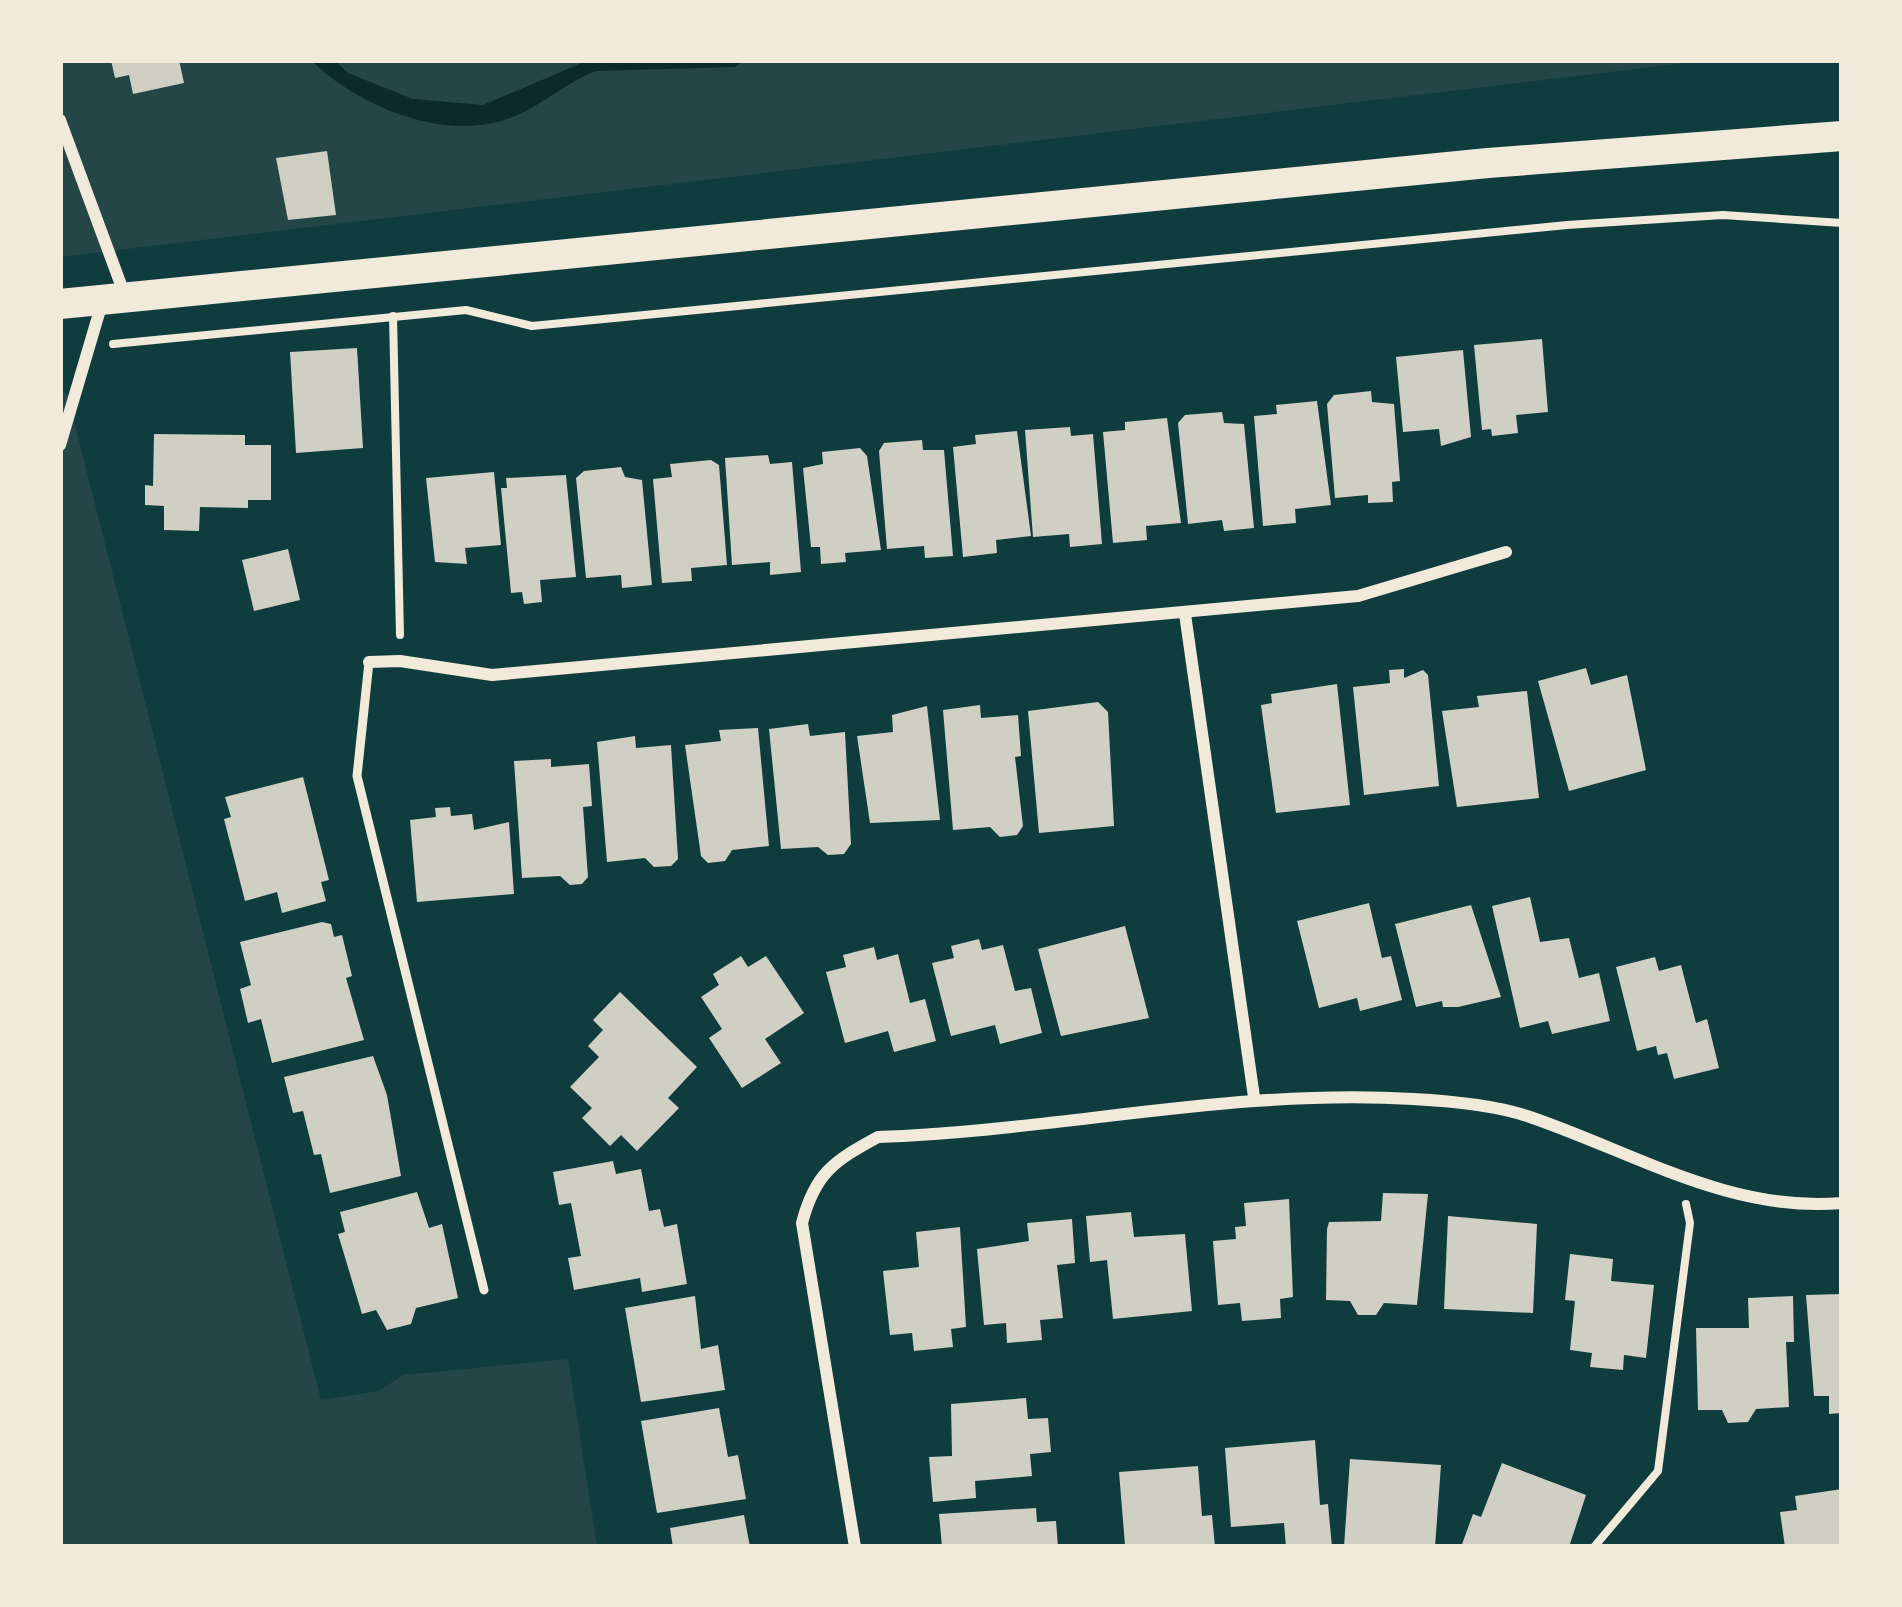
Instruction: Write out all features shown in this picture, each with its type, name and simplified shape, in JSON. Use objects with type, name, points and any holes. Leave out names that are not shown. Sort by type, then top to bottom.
[{"type":"main road","points":[[60,304],[1488,163],[1842,136]]},
{"type":"street","points":[[60,120],[115,299],[92,346],[60,446]]},
{"type":"street","points":[[369,662],[400,661],[492,675],[1185,614],[1358,596],[1506,552]]},
{"type":"street","points":[[1185,614],[1255,1097]]},
{"type":"street","points":[[855,1547],[802,1223],[812,1187],[839,1159],[878,1137],[1255,1097],[1415,1099],[1526,1115],[1682,1179],[1791,1208],[1842,1203]]},
{"type":"lane","points":[[369,662],[357,776],[484,1290]]},
{"type":"path","points":[[92,346],[466,310],[532,326],[1567,225],[1723,214],[1842,223]]},
{"type":"path","points":[[393,316],[400,661]]},
{"type":"path","points":[[1594,1547],[1658,1471],[1690,1223],[1682,1179]]},
{"type":"shaded area","points":[[60,60],[1711,60],[60,257]]},
{"type":"shaded area","points":[[311,60],[334,60],[348,73],[413,99],[483,105],[589,60],[744,60],[735,67],[596,71],[507,119],[455,126],[376,105]]},
{"type":"shaded area","points":[[67,393],[321,1400],[379,1391],[403,1375],[568,1359],[597,1547],[60,1547],[60,394]]},
{"type":"building","points":[[111,60],[179,60],[184,83],[133,94],[129,75],[115,78]]},
{"type":"building","points":[[327,151],[336,215],[288,220],[276,158]]},
{"type":"building","points":[[1542,339],[1548,412],[1516,415],[1518,433],[1492,436],[1491,429],[1482,430],[1474,345]]},
{"type":"building","points":[[357,348],[363,448],[296,453],[290,352]]},
{"type":"building","points":[[1463,350],[1471,437],[1441,446],[1439,429],[1403,432],[1396,357]]},
{"type":"building","points":[[1371,391],[1372,402],[1394,404],[1400,481],[1392,482],[1393,502],[1368,503],[1368,495],[1335,498],[1327,404],[1334,395]]},
{"type":"building","points":[[1317,401],[1331,505],[1295,509],[1296,523],[1263,526],[1254,416],[1277,414],[1276,405]]},
{"type":"building","points":[[1222,412],[1224,423],[1244,424],[1254,528],[1224,531],[1222,520],[1188,524],[1178,423],[1185,415]]},
{"type":"building","points":[[1167,418],[1181,523],[1146,526],[1147,540],[1113,543],[1103,432],[1125,430],[1125,422]]},
{"type":"building","points":[[1070,427],[1071,436],[1093,434],[1102,544],[1070,547],[1069,534],[1033,537],[1025,430]]},
{"type":"building","points":[[1017,431],[1031,536],[996,540],[997,553],[963,557],[953,447],[976,444],[975,435]]},
{"type":"building","points":[[154,434],[245,435],[245,445],[271,445],[271,500],[248,500],[248,508],[200,507],[199,531],[164,530],[164,506],[145,505],[145,485],[153,486]]},
{"type":"building","points":[[922,440],[923,450],[944,450],[953,556],[925,558],[924,546],[887,549],[879,451],[884,443]]},
{"type":"building","points":[[860,448],[867,456],[881,550],[845,553],[846,562],[821,564],[820,547],[811,547],[803,468],[823,464],[822,452]]},
{"type":"building","points":[[768,455],[770,464],[792,462],[801,572],[770,575],[770,562],[732,565],[725,458]]},
{"type":"building","points":[[711,460],[719,465],[727,565],[691,568],[692,581],[662,583],[653,479],[672,477],[670,464]]},
{"type":"building","points":[[621,467],[625,477],[642,480],[652,585],[622,588],[621,575],[586,578],[576,478],[584,471]]},
{"type":"building","points":[[494,472],[501,545],[465,548],[467,564],[435,562],[426,478]]},
{"type":"building","points":[[566,475],[576,577],[540,580],[542,602],[524,604],[522,592],[511,593],[501,488],[507,488],[506,478]]},
{"type":"building","points":[[288,549],[300,600],[254,611],[242,560]]},
{"type":"building","points":[[1586,668],[1591,685],[1627,675],[1646,770],[1569,791],[1538,681]]},
{"type":"building","points":[[1404,669],[1404,678],[1423,670],[1428,675],[1439,786],[1364,795],[1353,687],[1390,683],[1389,670]]},
{"type":"building","points":[[1337,684],[1350,805],[1276,813],[1261,705],[1272,703],[1271,694]]},
{"type":"building","points":[[1527,691],[1539,798],[1457,807],[1442,711],[1479,707],[1477,696]]},
{"type":"building","points":[[1098,702],[1108,712],[1114,826],[1039,833],[1028,711]]},
{"type":"building","points":[[980,705],[981,718],[1018,715],[1021,756],[1015,757],[1023,826],[1017,835],[1000,837],[990,827],[953,830],[943,710]]},
{"type":"building","points":[[927,706],[940,820],[870,823],[857,736],[893,732],[892,715]]},
{"type":"building","points":[[808,724],[810,736],[845,732],[851,844],[844,854],[828,855],[818,847],[781,849],[769,729]]},
{"type":"building","points":[[758,728],[769,846],[732,850],[725,861],[708,863],[701,856],[685,745],[721,741],[719,730]]},
{"type":"building","points":[[635,736],[636,748],[671,745],[678,859],[671,866],[654,867],[645,858],[607,862],[597,742]]},
{"type":"building","points":[[551,759],[551,767],[589,764],[592,806],[583,807],[588,877],[582,884],[570,885],[560,876],[522,878],[514,761]]},
{"type":"building","points":[[303,777],[329,880],[321,882],[326,901],[282,913],[277,892],[245,901],[224,819],[231,817],[225,797]]},
{"type":"building","points":[[450,807],[451,816],[472,814],[474,830],[509,822],[514,894],[417,902],[410,820],[436,817],[435,808]]},
{"type":"building","points":[[1530,897],[1540,942],[1569,938],[1579,978],[1599,973],[1610,1021],[1552,1034],[1548,1021],[1520,1028],[1492,906]]},
{"type":"building","points":[[1369,903],[1382,958],[1391,956],[1402,1000],[1360,1011],[1357,998],[1319,1008],[1297,921]]},
{"type":"building","points":[[1471,905],[1501,997],[1458,1007],[1443,1007],[1442,1001],[1416,1007],[1395,924]]},
{"type":"building","points":[[322,922],[331,924],[334,937],[342,935],[352,976],[346,978],[364,1040],[272,1063],[261,1019],[248,1023],[240,989],[251,985],[240,942]]},
{"type":"building","points":[[1125,926],[1149,1018],[1061,1036],[1038,949]]},
{"type":"building","points":[[979,939],[982,950],[1003,945],[1015,991],[1031,988],[1042,1033],[1000,1044],[995,1025],[951,1036],[932,963],[954,958],[951,946]]},
{"type":"building","points":[[874,947],[877,960],[898,954],[910,1003],[925,999],[936,1041],[894,1052],[888,1031],[845,1043],[826,972],[846,967],[843,955]]},
{"type":"building","points":[[741,956],[748,967],[766,956],[804,1013],[765,1039],[781,1063],[742,1088],[709,1038],[722,1029],[701,997],[719,985],[713,974]]},
{"type":"building","points":[[1655,957],[1659,971],[1681,965],[1696,1023],[1707,1019],[1719,1068],[1674,1079],[1667,1053],[1658,1055],[1656,1046],[1637,1051],[1616,967]]},
{"type":"building","points":[[620,992],[697,1067],[668,1098],[679,1108],[637,1151],[621,1135],[610,1146],[582,1118],[592,1108],[570,1087],[599,1057],[588,1046],[603,1030],[593,1020]]},
{"type":"building","points":[[373,1056],[387,1095],[401,1176],[330,1193],[321,1154],[314,1155],[303,1111],[293,1113],[284,1077]]},
{"type":"building","points":[[613,1161],[616,1174],[641,1169],[649,1211],[660,1209],[664,1227],[677,1224],[687,1284],[642,1292],[640,1278],[574,1290],[568,1258],[581,1256],[571,1203],[559,1205],[553,1172]]},
{"type":"building","points":[[417,1192],[429,1228],[442,1224],[458,1298],[416,1308],[411,1324],[387,1330],[376,1310],[362,1314],[338,1234],[345,1232],[340,1212]]},
{"type":"building","points":[[1383,1193],[1428,1194],[1417,1305],[1384,1303],[1376,1315],[1358,1315],[1350,1301],[1326,1300],[1327,1229],[1329,1222],[1381,1221]]},
{"type":"building","points":[[1289,1199],[1293,1297],[1280,1299],[1281,1318],[1242,1321],[1240,1303],[1218,1305],[1213,1241],[1236,1239],[1235,1227],[1246,1226],[1244,1203]]},
{"type":"building","points":[[1131,1212],[1134,1237],[1185,1234],[1192,1311],[1113,1319],[1107,1260],[1090,1262],[1086,1216]]},
{"type":"building","points":[[1448,1216],[1537,1224],[1533,1313],[1444,1309]]},
{"type":"building","points":[[1072,1219],[1075,1263],[1057,1265],[1063,1318],[1040,1320],[1042,1340],[1007,1343],[1006,1323],[984,1325],[977,1249],[1029,1241],[1027,1223]]},
{"type":"building","points":[[960,1227],[966,1327],[951,1329],[953,1347],[914,1351],[912,1333],[890,1335],[883,1271],[919,1267],[916,1232]]},
{"type":"building","points":[[1570,1254],[1613,1259],[1611,1281],[1654,1285],[1646,1358],[1624,1355],[1623,1370],[1590,1367],[1592,1353],[1570,1350],[1575,1301],[1565,1300]]},
{"type":"building","points":[[1842,1294],[1842,1413],[1829,1414],[1829,1396],[1814,1396],[1806,1295]]},
{"type":"building","points":[[695,1296],[701,1349],[718,1345],[725,1390],[641,1402],[625,1308]]},
{"type":"building","points":[[1793,1296],[1794,1342],[1786,1342],[1789,1407],[1756,1409],[1748,1422],[1728,1423],[1722,1410],[1698,1410],[1696,1328],[1749,1328],[1748,1298]]},
{"type":"building","points":[[1026,1398],[1028,1419],[1048,1418],[1051,1452],[1030,1454],[1032,1476],[975,1481],[976,1498],[933,1502],[929,1457],[952,1456],[951,1404]]},
{"type":"building","points":[[719,1408],[728,1457],[738,1455],[746,1499],[657,1513],[641,1421]]},
{"type":"building","points":[[1315,1440],[1320,1505],[1328,1504],[1332,1547],[1286,1547],[1284,1523],[1231,1527],[1225,1448]]},
{"type":"building","points":[[1350,1459],[1441,1465],[1435,1547],[1344,1547]]},
{"type":"building","points":[[1502,1463],[1586,1495],[1569,1547],[1461,1547],[1473,1514],[1481,1517]]},
{"type":"building","points":[[1198,1466],[1202,1516],[1212,1515],[1215,1547],[1125,1545],[1119,1472]]},
{"type":"building","points":[[1842,1489],[1842,1547],[1785,1547],[1780,1512],[1797,1510],[1795,1496]]},
{"type":"building","points":[[1036,1508],[1037,1522],[1056,1521],[1058,1547],[942,1547],[939,1514]]},
{"type":"building","points":[[744,1515],[750,1547],[673,1547],[670,1528]]}]
